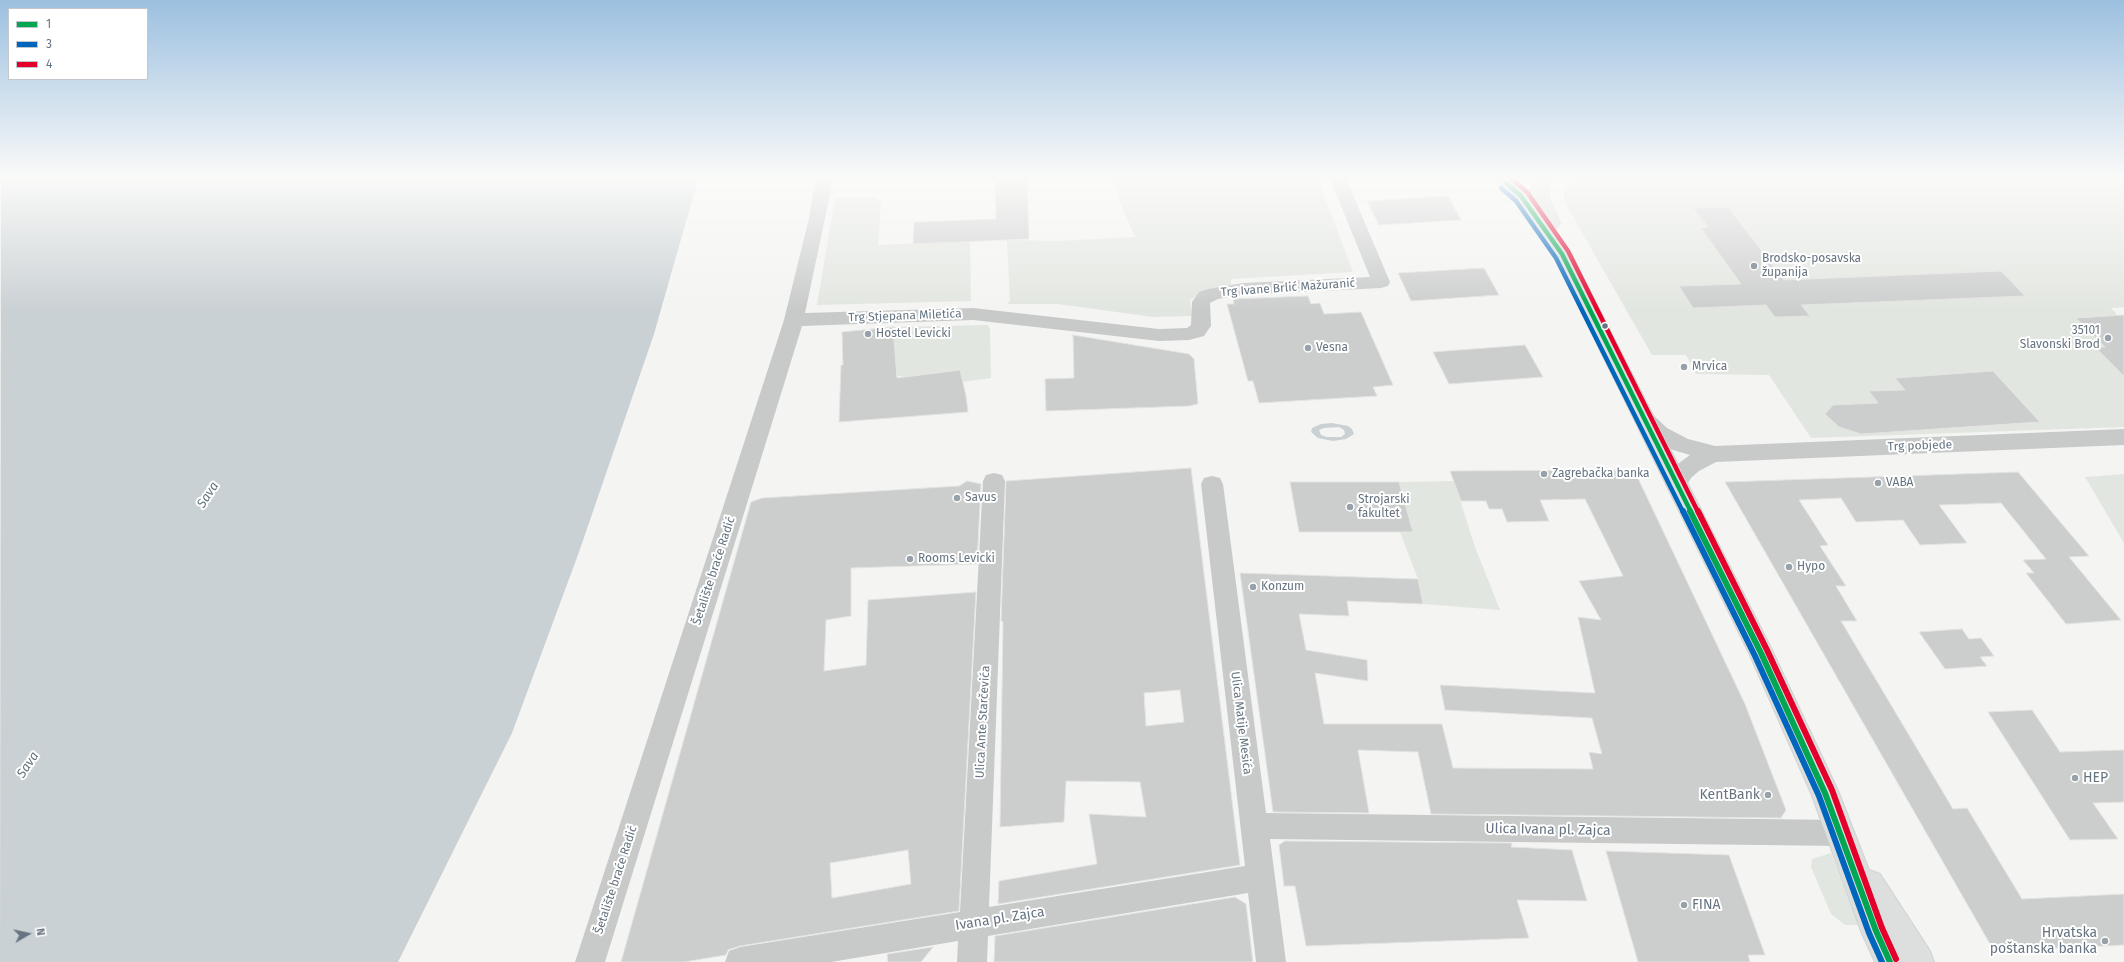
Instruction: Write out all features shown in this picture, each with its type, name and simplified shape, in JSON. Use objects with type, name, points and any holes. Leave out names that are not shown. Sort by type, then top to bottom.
[{"type":"main road","points":[[1539,221],[1562,254],[1764,660],[1825,793],[1843,837],[1876,932],[1890,962]]},
{"type":"main road","points":[[1550,221],[1557,236],[1562,254]]},
{"type":"main road","points":[[1843,837],[1891,920],[1919,962]]},
{"type":"street","name":"Šetalište braće Radić","points":[[590,962],[794,320],[817,221]]},
{"type":"street","name":"Trg Ivane Brlić Mažuranić","points":[[1016,318],[1159,335],[1189,334],[1196,331],[1201,326],[1201,302],[1206,296],[1215,293],[1235,290],[1381,282],[1356,221]]},
{"type":"street","name":"Trg Stjepana Miletića","points":[[794,320],[973,314],[1016,318]]},
{"type":"street","name":"Trg pobjede","points":[[1644,418],[1660,433],[1681,445],[1715,454],[2124,437]]},
{"type":"street","name":"Trg pobjede","points":[[1676,484],[1683,472],[1691,465],[1701,459],[1715,454]]},
{"type":"street","name":"Ulica Ante Starčevića","points":[[972,962],[994,481]]},
{"type":"street","name":"Ulica Matije Mesića","points":[[1212,484],[1271,962]]},
{"type":"street","name":"Ulica Ivana pl. Zajca","points":[[1254,826],[1843,837]]},
{"type":"street","name":"Ivana pl. Zajca","points":[[740,962],[1261,877]]},
{"type":"shaded area","points":[[831,221],[880,221],[878,245],[970,241],[971,301],[817,305]]},
{"type":"shaded area","points":[[1128,221],[1334,221],[1353,272],[1231,279],[1231,286],[1198,295],[1190,300],[1192,316],[1153,317],[1058,304],[1008,304],[1010,300],[1007,240],[1057,241],[1135,237]]},
{"type":"shaded area","points":[[1575,221],[2124,221],[2124,307],[2111,308],[2118,316],[2076,318],[2105,347],[2096,348],[2124,376],[2124,427],[1811,438],[1769,375],[1696,374],[1686,355],[1652,355]],"holes":[[[1993,371],[2040,422],[1938,429],[1895,378]]]},
{"type":"shaded area","points":[[988,325],[990,330],[991,378],[963,382],[959,370],[903,377],[897,375],[893,327]]},
{"type":"shaded area","points":[[2124,474],[2124,543],[2085,477]]},
{"type":"shaded area","points":[[1454,481],[1475,547],[1500,610],[1423,604],[1418,579],[1400,532],[1413,531],[1399,482]]},
{"type":"shaded area","points":[[1831,853],[1859,925],[1845,925],[1831,914],[1811,867],[1812,859]]},
{"type":"water","name":"Sava","points":[[1,221],[686,221],[654,334],[579,552],[512,733],[398,962],[0,962]]},
{"type":"water","points":[[1332,423],[1348,426],[1352,429],[1354,434],[1346,439],[1333,441],[1318,438],[1311,432],[1312,428],[1321,424]],"holes":[[[1339,427],[1344,430],[1345,434],[1341,437],[1327,437],[1321,435],[1319,430],[1324,428]]]},
{"type":"building","points":[[1028,221],[1029,239],[913,244],[914,222]]},
{"type":"building","points":[[1377,221],[1446,221],[1379,225]]},
{"type":"building","name":"Brodsko-posavska županija","points":[[1703,221],[1739,221],[1784,280],[2001,271],[2025,296],[1801,305],[1810,316],[1775,317],[1766,305],[1693,308],[1679,286],[1741,284],[1701,228],[1708,227]]},
{"type":"building","points":[[1484,268],[1499,295],[1411,301],[1398,273]]},
{"type":"building","name":"Vesna","points":[[1308,296],[1311,304],[1320,303],[1324,314],[1361,312],[1393,385],[1373,387],[1377,396],[1259,403],[1253,381],[1248,381],[1227,304],[1234,304],[1233,299]]},
{"type":"building","name":"35101 Slavonski Brod","points":[[2124,315],[2124,376],[2095,347],[2105,347],[2076,318]]},
{"type":"building","points":[[893,327],[897,378],[960,370],[968,412],[839,422],[841,365],[843,365],[842,332]]},
{"type":"building","points":[[1073,335],[1189,354],[1194,359],[1198,404],[1189,406],[1046,411],[1045,379],[1074,378]]},
{"type":"building","points":[[1525,345],[1543,377],[1449,384],[1433,352]]},
{"type":"building","points":[[1993,371],[2040,422],[1861,434],[1839,427],[1825,414],[1833,405],[1878,403],[1869,391],[1905,390],[1895,378]]},
{"type":"building","points":[[1191,468],[1240,865],[998,904],[999,881],[1097,864],[1089,814],[1146,817],[1140,782],[1066,781],[1064,822],[1000,827],[1003,622],[1001,621],[1006,481]],"holes":[[[1180,690],[1184,722],[1146,726],[1144,693]]]},
{"type":"building","points":[[1627,470],[1636,474],[1745,704],[1786,810],[1781,818],[1431,814],[1418,752],[1358,750],[1369,813],[1273,812],[1240,573],[1418,579],[1423,604],[1347,601],[1349,616],[1299,614],[1306,650],[1367,660],[1368,681],[1315,673],[1324,724],[1442,724],[1453,768],[1593,769],[1589,752],[1602,754],[1592,718],[1445,710],[1440,685],[1595,693],[1578,617],[1601,620],[1579,581],[1623,576],[1585,499],[1540,500],[1549,521],[1507,522],[1502,509],[1489,509],[1486,501],[1461,501],[1450,471]]},
{"type":"building","points":[[2018,472],[2089,556],[2069,557],[2121,620],[2066,624],[2026,573],[2034,573],[2023,560],[2046,559],[2001,503],[1939,505],[1967,543],[1920,545],[1903,520],[1856,522],[1841,498],[1799,500],[1828,545],[1820,546],[1846,586],[1836,586],[1857,621],[1841,621],[1953,809],[1967,808],[2022,899],[2124,894],[2124,945],[1994,951],[1725,482]]},
{"type":"building","points":[[967,481],[981,484],[977,564],[851,568],[851,616],[826,620],[824,671],[866,665],[868,600],[976,592],[959,911],[740,946],[728,950],[726,955],[684,962],[621,962],[751,502],[762,498],[959,486]],"holes":[[[908,850],[911,884],[832,898],[830,863]]]},
{"type":"building","name":"Strojarski fakultet","points":[[1290,482],[1399,482],[1413,532],[1299,532]]},
{"type":"building","points":[[1962,629],[1969,639],[1981,638],[1994,656],[1980,657],[1987,666],[1945,669],[1919,632]]},
{"type":"building","name":"HEP","points":[[2032,710],[2060,752],[2124,750],[2124,802],[2093,803],[2118,839],[2070,840],[1988,712]]},
{"type":"building","points":[[1285,841],[1512,843],[1511,847],[1572,850],[1587,901],[1517,900],[1529,938],[1306,946],[1295,886],[1284,886],[1279,845]]},
{"type":"building","name":"FINA","points":[[1606,851],[1729,855],[1765,955],[1748,955],[1750,962],[1638,962]]},
{"type":"building","points":[[1235,897],[1246,904],[1253,962],[994,962],[995,936]]},
{"type":"building","points":[[933,947],[921,962],[888,962],[887,954]]},
{"type":"transit line","name":"3","points":[[1530,221],[1556,258],[1755,656],[1819,796],[1869,933],[1882,962]]},
{"type":"transit line","name":"1","points":[[1539,221],[1562,254],[1761,653],[1825,793],[1876,931],[1890,962]]},
{"type":"transit line","name":"4","points":[[1547,221],[1568,251],[1767,650],[1832,790],[1882,928],[1896,959]]},
{"type":"place","name":"Brodsko-posavska županija","points":[[1754,266]]},
{"type":"place","name":"Hostel Levicki","points":[[868,334]]},
{"type":"place","name":"35101 Slavonski Brod","points":[[2108,338]]},
{"type":"place","name":"Vesna","points":[[1308,348]]},
{"type":"place","name":"Mrvica","points":[[1684,367]]},
{"type":"place","name":"Zagrebačka banka","points":[[1544,474]]},
{"type":"place","name":"VABA","points":[[1878,483]]},
{"type":"place","name":"Savus","points":[[957,498]]},
{"type":"place","name":"Strojarski fakultet","points":[[1350,507]]},
{"type":"place","name":"Rooms Levicki","points":[[910,559]]},
{"type":"place","name":"Hypo","points":[[1789,567]]},
{"type":"place","name":"Konzum","points":[[1253,587]]},
{"type":"place","name":"HEP","points":[[2075,778]]},
{"type":"place","name":"KentBank","points":[[1768,795]]},
{"type":"place","name":"FINA","points":[[1684,905]]},
{"type":"place","name":"Hrvatska poštanska banka","points":[[2105,941]]}]
